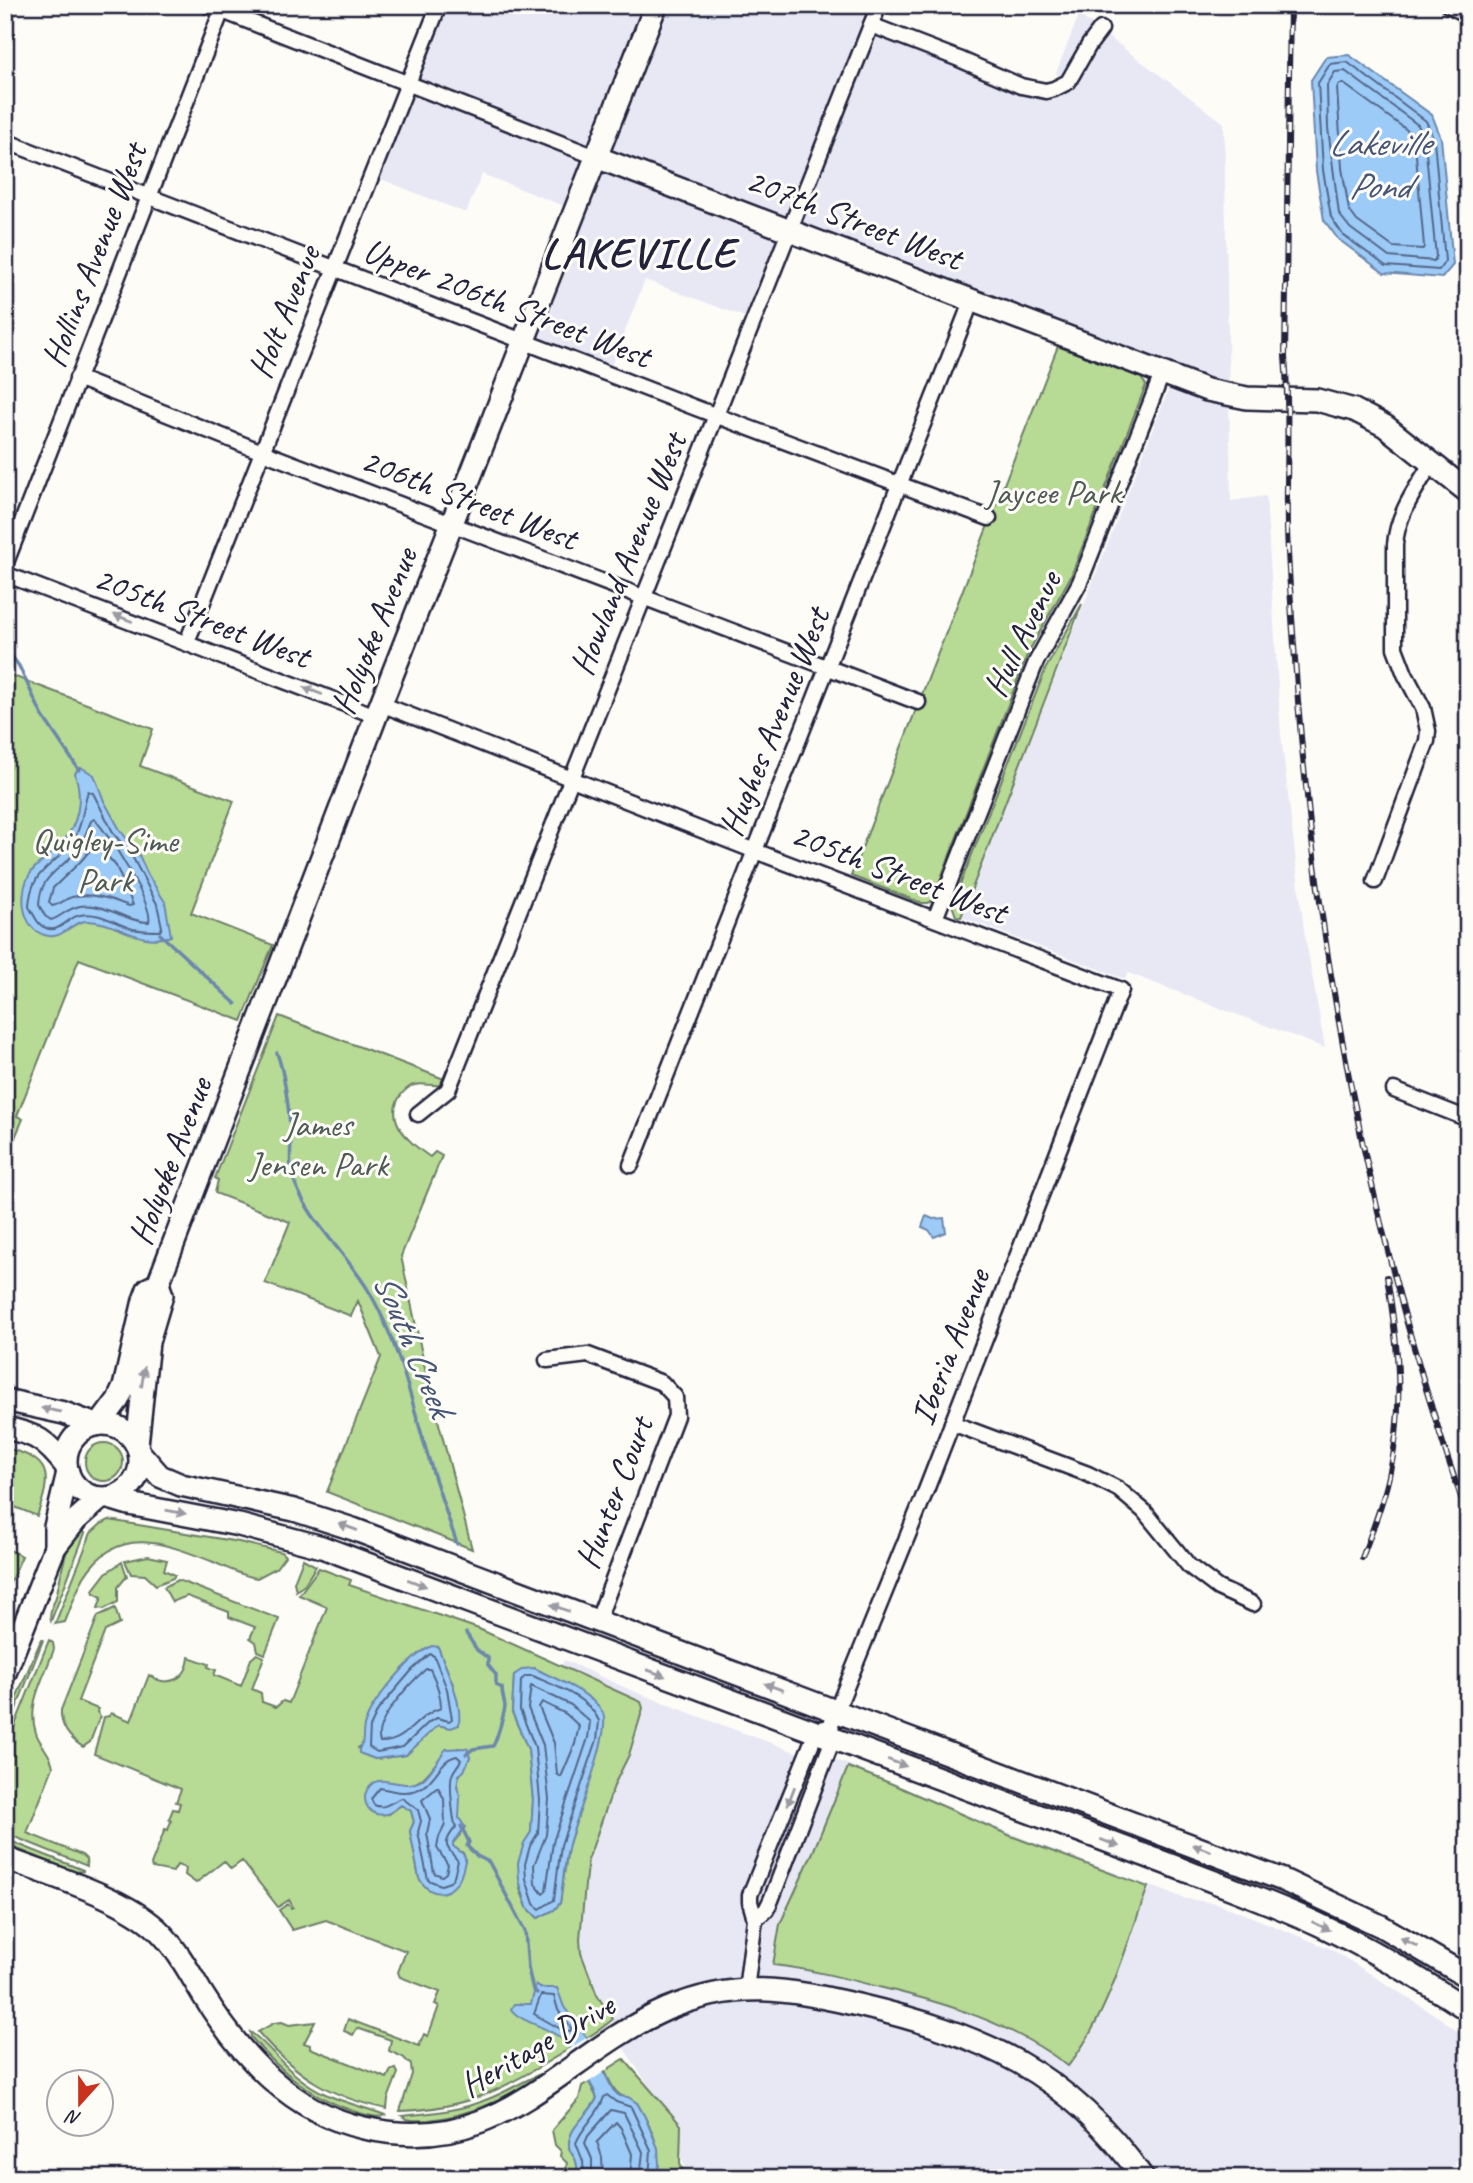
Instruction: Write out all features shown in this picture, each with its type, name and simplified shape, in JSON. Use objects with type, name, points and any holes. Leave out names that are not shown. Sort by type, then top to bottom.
[{"type":"street","name":"207th Street West","points":[[207,5],[223,8],[596,157],[1207,390],[1234,397],[1317,400],[1342,405],[1375,420],[1468,492]]},
{"type":"street","name":"Holt Avenue","points":[[187,642],[439,5]]},
{"type":"street","name":"Holyoke Avenue","points":[[138,1448],[148,1342],[162,1295],[158,1284],[379,710],[656,5]]},
{"type":"street","name":"Howland Avenue West","points":[[418,1114],[448,1090],[879,5]]},
{"type":"street","points":[[1448,5],[1468,15]]},
{"type":"street","name":"Hollins Avenue West","points":[[5,565],[223,8]]},
{"type":"street","points":[[871,25],[1021,86],[1045,91],[1068,82],[1101,29]]},
{"type":"street","name":"Upper 206th Street West","points":[[5,141],[989,518]]},
{"type":"street","name":"Hughes Avenue West","points":[[631,1165],[972,300]]},
{"type":"street","name":"Hull Avenue","points":[[935,919],[1036,662],[1077,590],[1162,374]]},
{"type":"street","name":"206th Street West","points":[[78,379],[918,702]]},
{"type":"street","points":[[1375,881],[1427,741],[1428,731],[1423,708],[1395,648],[1395,534],[1402,513],[1431,464]]},
{"type":"street","name":"205th Street West","points":[[5,574],[187,642],[571,777],[1122,990]]},
{"type":"street","name":"Iberia Avenue","points":[[755,1919],[766,1910],[771,1900],[830,1726],[1122,990]]},
{"type":"street","points":[[1394,1090],[1468,1119]]},
{"type":"street","name":"Holyoke Avenue","points":[[98,1424],[121,1394],[144,1300],[148,1289],[158,1284]]},
{"type":"street","name":"Hunter Court","points":[[547,1360],[588,1354],[662,1383],[675,1397],[676,1416],[597,1622]]},
{"type":"street","points":[[5,1400],[118,1427],[126,1432],[160,1476],[173,1483],[241,1496],[315,1516],[597,1622],[830,1726],[1278,1907],[1358,1944],[1468,2010]]},
{"type":"street","points":[[952,1423],[1088,1474],[1118,1489],[1144,1511],[1189,1566],[1218,1588],[1253,1604]]},
{"type":"street","points":[[55,1547],[55,1527],[69,1447],[73,1439],[87,1427],[98,1424]]},
{"type":"street","points":[[5,1428],[34,1435],[48,1443],[80,1490],[129,1504],[261,1530],[321,1547],[830,1726],[1283,1880],[1381,1926],[1468,1977]]},
{"type":"street","points":[[5,1673],[55,1547],[76,1520],[105,1498],[123,1492],[134,1481],[140,1467],[138,1448]]},
{"type":"street","name":"Iberia Avenue","points":[[746,1990],[755,1919],[750,1895],[830,1726]]},
{"type":"street","name":"Heritage Drive","points":[[5,1858],[112,1901],[156,1928],[180,1955],[218,2018],[253,2062],[310,2108],[364,2128],[417,2133],[480,2122],[509,2109],[610,2042],[675,2006],[714,1995],[766,1988],[793,1991],[913,2018],[997,2050],[1036,2072],[1077,2103],[1109,2135],[1143,2178]]},
{"type":"shaded area","points":[[439,5],[879,5],[871,25],[1021,86],[1066,83],[1056,73],[1079,15],[1224,123],[1231,501],[1266,496],[1281,735],[1304,930],[1325,1048],[1128,973],[1125,979],[961,917],[1173,378],[789,230],[753,320],[645,280],[608,374],[523,341],[574,210],[482,174],[466,213],[371,175]]},
{"type":"shaded area","points":[[564,1660],[703,1718],[798,1753],[842,1762],[1027,1840],[1186,1899],[1217,1903],[1331,1949],[1443,2020],[1468,2040],[1468,2131],[1450,2178],[687,2178],[674,2124],[617,2038],[613,2019],[580,1962],[582,1863],[557,1677]]},
{"type":"green space","name":"Jaycee Park","points":[[1058,346],[1141,378],[1146,385],[1071,576],[1028,653],[932,901],[922,903],[851,876]]},
{"type":"green space","points":[[1082,604],[961,917],[956,916],[952,905],[1046,668]]},
{"type":"green space","name":"Quigley-Sime Park","points":[[5,673],[153,729],[140,766],[234,801],[191,913],[273,945],[242,1021],[79,959],[17,1116],[23,1119],[5,1161]]},
{"type":"green space","name":"James Jensen Park","points":[[279,1016],[444,1079],[439,1085],[411,1086],[401,1094],[396,1107],[395,1116],[402,1132],[430,1157],[435,1152],[442,1156],[401,1256],[428,1382],[472,1549],[327,1492],[381,1357],[358,1301],[351,1316],[265,1283],[290,1222],[215,1193],[218,1180],[215,1178]]},
{"type":"green space","points":[[104,1443],[118,1448],[123,1462],[118,1476],[104,1481],[90,1476],[85,1462],[90,1448]]},
{"type":"green space","points":[[5,1448],[32,1458],[44,1471],[45,1490],[37,1516],[5,1503]]},
{"type":"green space","points":[[109,1520],[239,1542],[281,1552],[285,1556],[276,1568],[257,1578],[176,1548],[143,1542],[127,1544],[111,1550],[97,1560],[81,1582],[65,1622],[55,1624],[91,1533]]},
{"type":"green space","points":[[79,1527],[85,1533],[51,1621],[51,1610],[65,1558]]},
{"type":"green space","points":[[5,1548],[22,1556],[5,1594]]},
{"type":"green space","points":[[148,1556],[167,1560],[164,1570],[175,1575],[173,1578],[156,1585],[145,1575],[131,1574],[125,1561]]},
{"type":"green space","points":[[303,1559],[316,1566],[304,1585],[296,1591],[294,1582]]},
{"type":"green space","points":[[122,1562],[127,1576],[118,1587],[118,1602],[104,1609],[98,1608],[102,1597],[93,1590],[106,1573]]},
{"type":"green space","points":[[319,1568],[351,1580],[349,1585],[479,1629],[641,1702],[643,1708],[629,1755],[615,1783],[588,1860],[580,1939],[581,1953],[597,1995],[613,2019],[544,2064],[487,2094],[447,2106],[400,2111],[412,2074],[411,2065],[403,2057],[389,2051],[391,2040],[357,2028],[353,2035],[344,2031],[348,2019],[419,2046],[424,2034],[428,2036],[439,2006],[435,2004],[440,1992],[400,1977],[398,1972],[406,1951],[326,1920],[292,1930],[279,1910],[288,1904],[293,1907],[289,1900],[278,1907],[242,1861],[231,1869],[224,1861],[196,1883],[185,1875],[186,1868],[177,1865],[173,1872],[152,1868],[165,1829],[168,1830],[173,1809],[178,1810],[180,1803],[176,1802],[181,1789],[94,1754],[104,1717],[111,1713],[131,1721],[149,1675],[163,1681],[175,1680],[184,1671],[189,1657],[209,1664],[208,1667],[216,1670],[214,1675],[241,1686],[251,1659],[257,1654],[264,1657],[252,1689],[261,1693],[262,1702],[276,1707],[283,1701],[289,1703],[327,1607],[299,1595]],"holes":[[[438,1647],[454,1687],[447,1727],[438,1725],[406,1755],[375,1759],[362,1754],[358,1748],[362,1745],[373,1706]],[[534,1668],[591,1699],[583,1799],[568,1847],[560,1903],[554,1910],[538,1918],[527,1907],[520,1889],[531,1832],[533,1800],[528,1749],[512,1712],[514,1675]],[[459,1748],[470,1757],[457,1780],[460,1835],[453,1843],[453,1847],[463,1853],[465,1861],[441,1892],[428,1889],[419,1878],[410,1831],[414,1822],[411,1811],[401,1805],[389,1814],[379,1781],[401,1785],[416,1782],[450,1751]]]},
{"type":"green space","points":[[178,1580],[279,1619],[265,1654],[258,1651],[256,1642],[250,1638],[255,1627],[229,1617],[229,1612],[187,1596],[172,1602],[164,1587]]},
{"type":"green space","points":[[115,1608],[120,1624],[105,1631],[78,1701],[98,1709],[100,1716],[90,1742],[83,1747],[66,1731],[61,1710],[98,1616]]},
{"type":"green space","points":[[43,1640],[5,1737],[5,1724]]},
{"type":"green space","points":[[49,1640],[54,1649],[33,1711],[36,1733],[53,1767],[27,1833],[82,1855],[87,1866],[5,1833],[5,1750]]},
{"type":"green space","points":[[848,1767],[1011,1836],[1148,1887],[1105,2003],[1082,2047],[1068,2066],[1024,2038],[978,2016],[840,1977],[773,1965],[780,1924]]},
{"type":"green space","points":[[5,1839],[83,1871],[75,1872],[5,1844]]},
{"type":"green space","points":[[315,2022],[304,2043],[310,2045],[310,2048],[387,2078],[391,2070],[396,2069],[398,2073],[387,2109],[331,2091],[300,2073],[258,2032],[274,2023],[289,2025]]},
{"type":"green space","points":[[250,2032],[291,2071],[319,2091],[385,2115],[376,2117],[359,2113],[313,2092],[274,2062],[251,2037]]},
{"type":"green space","points":[[624,2059],[681,2125],[680,2164],[687,2178],[656,2178],[657,2148],[647,2121],[637,2103],[616,2092],[605,2071]]},
{"type":"green space","points":[[543,2073],[516,2090],[474,2110],[444,2118],[421,2120],[402,2116],[467,2106]]},
{"type":"green space","points":[[589,2082],[597,2098],[572,2132],[569,2148],[576,2161],[577,2178],[570,2178],[565,2172],[567,2163],[555,2145],[552,2130],[579,2099],[582,2086]]},
{"type":"water","name":"Lakeville Pond","points":[[1349,55],[1432,115],[1441,138],[1453,265],[1442,278],[1384,273],[1338,239],[1324,220],[1316,171],[1311,80],[1326,57]]},
{"type":"water","points":[[78,768],[94,775],[120,830],[138,853],[165,902],[171,936],[148,938],[87,921],[49,936],[40,933],[28,920],[23,901],[26,882],[30,874],[61,844],[72,828],[79,801],[75,774]]},
{"type":"water","points":[[926,1216],[933,1219],[944,1218],[946,1232],[934,1237],[929,1230],[922,1227]]},
{"type":"water","points":[[432,1646],[438,1647],[453,1685],[459,1725],[451,1728],[438,1725],[406,1755],[375,1759],[359,1753],[364,1725],[375,1703],[403,1669]]},
{"type":"water","points":[[534,1668],[588,1697],[602,1711],[604,1721],[598,1754],[569,1844],[560,1903],[554,1910],[538,1918],[527,1907],[519,1880],[518,1863],[524,1843],[531,1832],[533,1800],[528,1749],[512,1712],[514,1675],[523,1669]]},
{"type":"water","points":[[467,1748],[470,1757],[464,1771],[459,1775],[457,1787],[460,1796],[459,1818],[465,1827],[453,1843],[463,1854],[465,1862],[456,1884],[437,1893],[425,1886],[419,1878],[410,1831],[414,1822],[411,1811],[401,1805],[387,1814],[374,1813],[366,1805],[366,1794],[368,1788],[378,1781],[416,1783],[429,1773],[446,1749]]},
{"type":"water","points":[[536,1985],[540,1988],[557,1988],[564,2007],[587,2038],[613,2090],[619,2096],[628,2097],[637,2103],[658,2148],[659,2165],[656,2178],[577,2178],[577,2163],[569,2148],[570,2139],[572,2132],[597,2098],[562,2039],[515,2014],[511,2009],[514,2004],[531,2004]]},
{"type":"pier","points":[[590,2036],[608,2069],[586,2084],[565,2051]]},
{"type":"waterway","name":"South Creek","points":[[5,647],[19,666],[42,715],[79,770]]},
{"type":"waterway","name":"South Creek","points":[[160,934],[236,1004]]},
{"type":"waterway","name":"South Creek","points":[[277,1053],[288,1105],[292,1174],[306,1206],[361,1278],[389,1332],[457,1544]]},
{"type":"waterway","name":"South Creek","points":[[466,1633],[477,1650],[488,1658],[488,1665],[496,1675],[496,1685],[502,1688],[505,1706],[493,1746],[473,1749],[466,1754]]},
{"type":"waterway","name":"South Creek","points":[[461,1826],[469,1842],[467,1846],[477,1856],[489,1862],[525,1931],[528,1968],[533,1990],[537,1993]]},
{"type":"railway","points":[[1290,5],[1285,357],[1288,421],[1287,529],[1308,805],[1337,1012],[1357,1115],[1406,1318],[1435,1419],[1468,1518]]},
{"type":"railway","points":[[1362,1558],[1387,1486],[1397,1426],[1397,1351],[1387,1277]]},
{"type":"district","name":"LAKEVILLE","points":[[639,253]]}]
